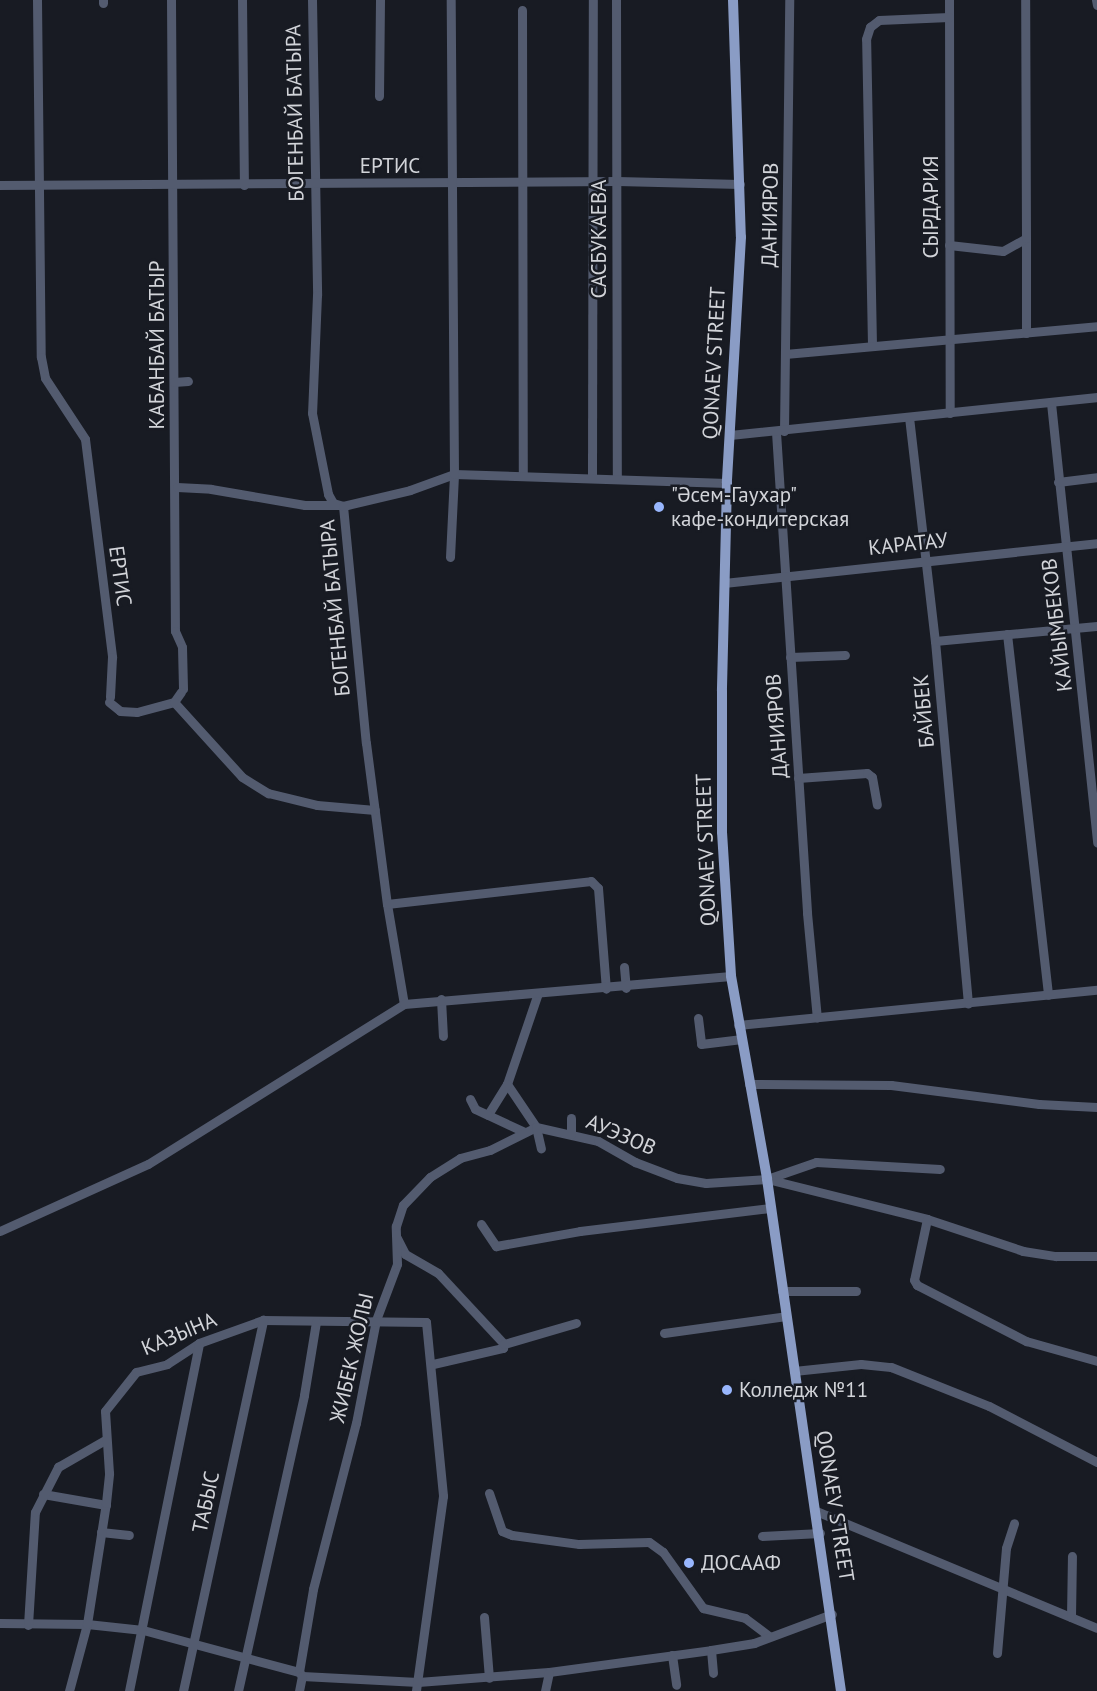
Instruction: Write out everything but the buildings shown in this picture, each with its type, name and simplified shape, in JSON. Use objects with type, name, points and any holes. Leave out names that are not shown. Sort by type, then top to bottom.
[{"type":"main road","name":"QONAEV STREET","points":[[734,0],[741,237],[727,483],[722,832],[731,976],[767,1179],[832,1614],[841,1691]]},
{"type":"street","name":"ЕРТИС","points":[[37,0],[41,357],[45,378],[85,439],[112,657],[110,700],[120,711],[137,711],[174,702]]},
{"type":"street","name":"КАБАНБАЙ БАТЫР","points":[[171,0],[177,487],[176,631],[182,647],[182,691],[174,702]]},
{"type":"street","points":[[242,0],[239,125],[244,184]]},
{"type":"street","name":"БОГЕНБАЙ БАТЫРА","points":[[312,0],[317,295],[312,413],[328,494],[341,506],[375,810],[387,904],[404,1004]]},
{"type":"street","points":[[379,96],[380,0]]},
{"type":"street","points":[[450,557],[454,474],[451,0]]},
{"type":"street","name":"САСБУКАЕВА","points":[[592,478],[593,0]]},
{"type":"street","name":"САСБУКАЕВА","points":[[616,0],[617,478]]},
{"type":"street","name":"ДАНИЯРОВ","points":[[789,0],[785,354],[780,432],[790,657],[818,1018]]},
{"type":"street","name":"СЫРДАРИЯ","points":[[949,0],[949,245],[952,337],[950,413]]},
{"type":"street","points":[[1025,0],[1026,333]]},
{"type":"street","points":[[1095,0],[1097,5]]},
{"type":"street","points":[[522,10],[523,475]]},
{"type":"street","points":[[872,345],[866,39],[870,27],[879,20],[949,17]]},
{"type":"street","name":"ЕРТИС","points":[[40,185],[521,184],[617,181],[740,184]]},
{"type":"street","points":[[0,185],[40,185]]},
{"type":"street","points":[[949,245],[1003,251],[1026,237]]},
{"type":"street","points":[[785,354],[952,337],[1097,326]]},
{"type":"street","points":[[174,382],[188,381]]},
{"type":"street","points":[[730,435],[780,432],[1097,398]]},
{"type":"street","name":"КАЙЫМБЕКОВ","points":[[1051,403],[1097,843]]},
{"type":"street","name":"БАЙБЕК","points":[[909,417],[935,641],[968,1003]]},
{"type":"street","points":[[177,487],[211,489],[306,505],[341,506],[410,490],[454,474],[727,483]]},
{"type":"street","points":[[1058,482],[1097,477]]},
{"type":"street","name":"КАРАТАУ","points":[[724,584],[1097,543]]},
{"type":"street","points":[[935,641],[1097,626]]},
{"type":"street","points":[[1007,634],[1048,995]]},
{"type":"street","points":[[790,657],[845,654]]},
{"type":"street","points":[[174,702],[242,777],[268,793],[317,805],[375,810]]},
{"type":"street","points":[[798,778],[867,773],[872,777],[877,806]]},
{"type":"street","points":[[387,904],[591,881],[598,888],[606,989]]},
{"type":"street","points":[[624,968],[626,988]]},
{"type":"street","points":[[0,1232],[148,1164],[404,1004],[441,999],[626,988],[731,976]]},
{"type":"street","points":[[738,1025],[1097,990]]},
{"type":"street","points":[[488,1115],[507,1084],[538,993]]},
{"type":"street","points":[[441,999],[443,1036]]},
{"type":"street","points":[[698,1018],[701,1044],[741,1039]]},
{"type":"street","points":[[507,1084],[536,1127],[541,1148]]},
{"type":"street","points":[[749,1084],[891,1085],[1039,1104],[1097,1107]]},
{"type":"street","points":[[470,1099],[475,1109],[524,1132]]},
{"type":"street","points":[[571,1118],[571,1134]]},
{"type":"street","name":"ЖИБЕК ЖОЛЫ","points":[[298,1691],[313,1589],[356,1423],[376,1320],[397,1264],[396,1236],[404,1205],[430,1177],[460,1158],[490,1150],[536,1127]]},
{"type":"street","name":"АУЭЗОВ","points":[[536,1127],[598,1141],[621,1156],[677,1178],[706,1183],[767,1179]]},
{"type":"street","points":[[767,1179],[816,1162],[940,1169]]},
{"type":"street","points":[[767,1179],[927,1219],[1023,1251],[1056,1256],[1097,1256]]},
{"type":"street","points":[[481,1224],[496,1246],[580,1231],[771,1208]]},
{"type":"street","points":[[927,1219],[914,1280],[916,1285],[1026,1341],[1097,1361]]},
{"type":"street","points":[[396,1236],[405,1254],[438,1273],[504,1344]]},
{"type":"street","points":[[782,1291],[856,1291]]},
{"type":"street","points":[[664,1333],[786,1316]]},
{"type":"street","name":"КАЗЫНА","points":[[69,1691],[87,1624],[106,1505],[109,1473],[105,1440],[105,1411],[136,1372],[167,1364],[199,1343],[263,1320],[426,1322],[433,1364]]},
{"type":"street","name":"ТАБЫС","points":[[183,1691],[196,1642],[263,1320]]},
{"type":"street","points":[[238,1691],[312,1357],[316,1322]]},
{"type":"street","points":[[417,1687],[443,1496],[433,1364],[494,1351],[504,1344],[576,1323]]},
{"type":"street","points":[[129,1691],[199,1343]]},
{"type":"street","points":[[794,1371],[861,1364],[891,1367],[989,1406],[1097,1462]]},
{"type":"street","points":[[28,1624],[35,1512],[58,1467],[105,1440]]},
{"type":"street","points":[[489,1493],[498,1524],[502,1531],[512,1535],[579,1544],[649,1542],[663,1552],[702,1608],[746,1618],[768,1636]]},
{"type":"street","points":[[44,1494],[106,1505]]},
{"type":"street","points":[[816,1511],[1097,1628]]},
{"type":"street","points":[[997,1653],[1006,1548],[1014,1523]]},
{"type":"street","points":[[102,1532],[129,1535]]},
{"type":"street","points":[[762,1536],[820,1533]]},
{"type":"street","points":[[1071,1617],[1072,1556]]},
{"type":"street","points":[[0,1623],[87,1624],[143,1630],[196,1642],[300,1674],[360,1686],[417,1687],[549,1672],[754,1643],[832,1614]]},
{"type":"street","points":[[484,1617],[489,1678]]},
{"type":"street","points":[[711,1650],[713,1673]]},
{"type":"street","points":[[672,1655],[676,1685]]},
{"type":"street","points":[[545,1691],[549,1672]]},
{"type":"place","name":"\"Әсем-Гаухар\" кафе-кондитерская","points":[[659,507]]},
{"type":"place","name":"Колледж №11","points":[[727,1390]]},
{"type":"place","name":"ДОСААФ","points":[[689,1563]]}]
